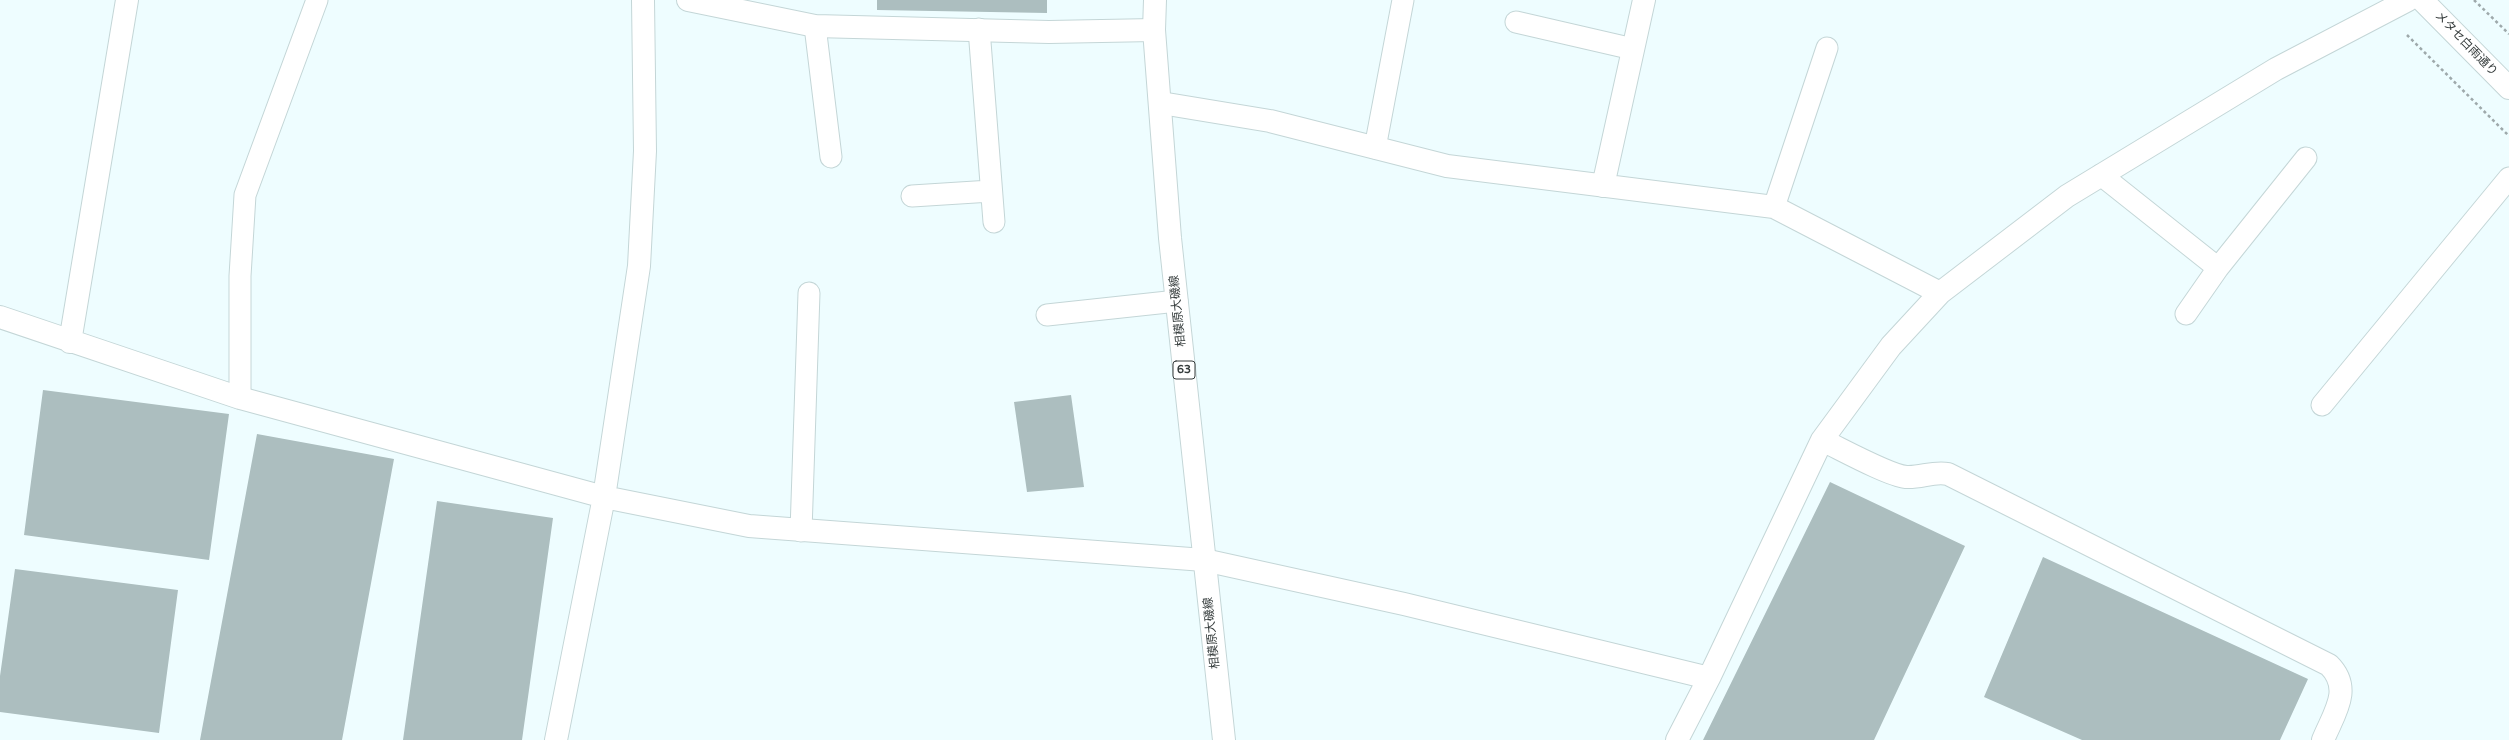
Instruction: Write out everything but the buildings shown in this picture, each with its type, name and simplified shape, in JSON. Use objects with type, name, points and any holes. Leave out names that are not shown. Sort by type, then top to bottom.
[{"type":"street","points":[[70,342],[127,0]]},
{"type":"street","points":[[556,740],[604,497],[638,266],[646,151],[644,0]]},
{"type":"street","points":[[688,0],[774,9],[815,26],[979,29],[1049,32],[1154,30]]},
{"type":"street","name":"相模原大磯線","points":[[1155,0],[1154,30],[1177,301],[1224,740]]},
{"type":"street","points":[[1603,186],[1644,0]]},
{"type":"street","points":[[1677,740],[1709,678],[1822,440],[1891,346],[1940,293],[2067,196],[2276,69],[2408,0]]},
{"type":"street","name":"メタセ白雨通り","points":[[2422,0],[2509,88]]},
{"type":"street","points":[[1161,103],[1270,121],[1447,166],[1774,207],[1940,293]]},
{"type":"street","points":[[0,317],[70,342],[240,398],[604,497],[749,526],[1204,560],[1411,606],[1709,678]]},
{"type":"street","points":[[1822,440],[1898,476],[1915,476],[1940,472],[1948,474],[2329,665],[2337,673],[2341,681],[2342,694],[2323,740]]},
{"type":"lane","points":[[240,398],[240,276],[245,195],[317,0]]},
{"type":"lane","points":[[1375,148],[1403,0]]},
{"type":"lane","points":[[1516,22],[1633,49]]},
{"type":"lane","points":[[815,26],[831,157]]},
{"type":"lane","points":[[979,29],[994,222]]},
{"type":"lane","points":[[1774,207],[1827,48]]},
{"type":"lane","points":[[2186,314],[2218,268],[2306,158]]},
{"type":"lane","points":[[2101,175],[2218,268]]},
{"type":"lane","points":[[2322,405],[2509,178]]},
{"type":"lane","points":[[912,196],[991,191]]},
{"type":"lane","points":[[801,531],[809,293]]},
{"type":"lane","points":[[1047,315],[1177,301]]},
{"type":"path","points":[[2474,0],[2509,34]]},
{"type":"path","points":[[2384,12],[2509,136]]}]
